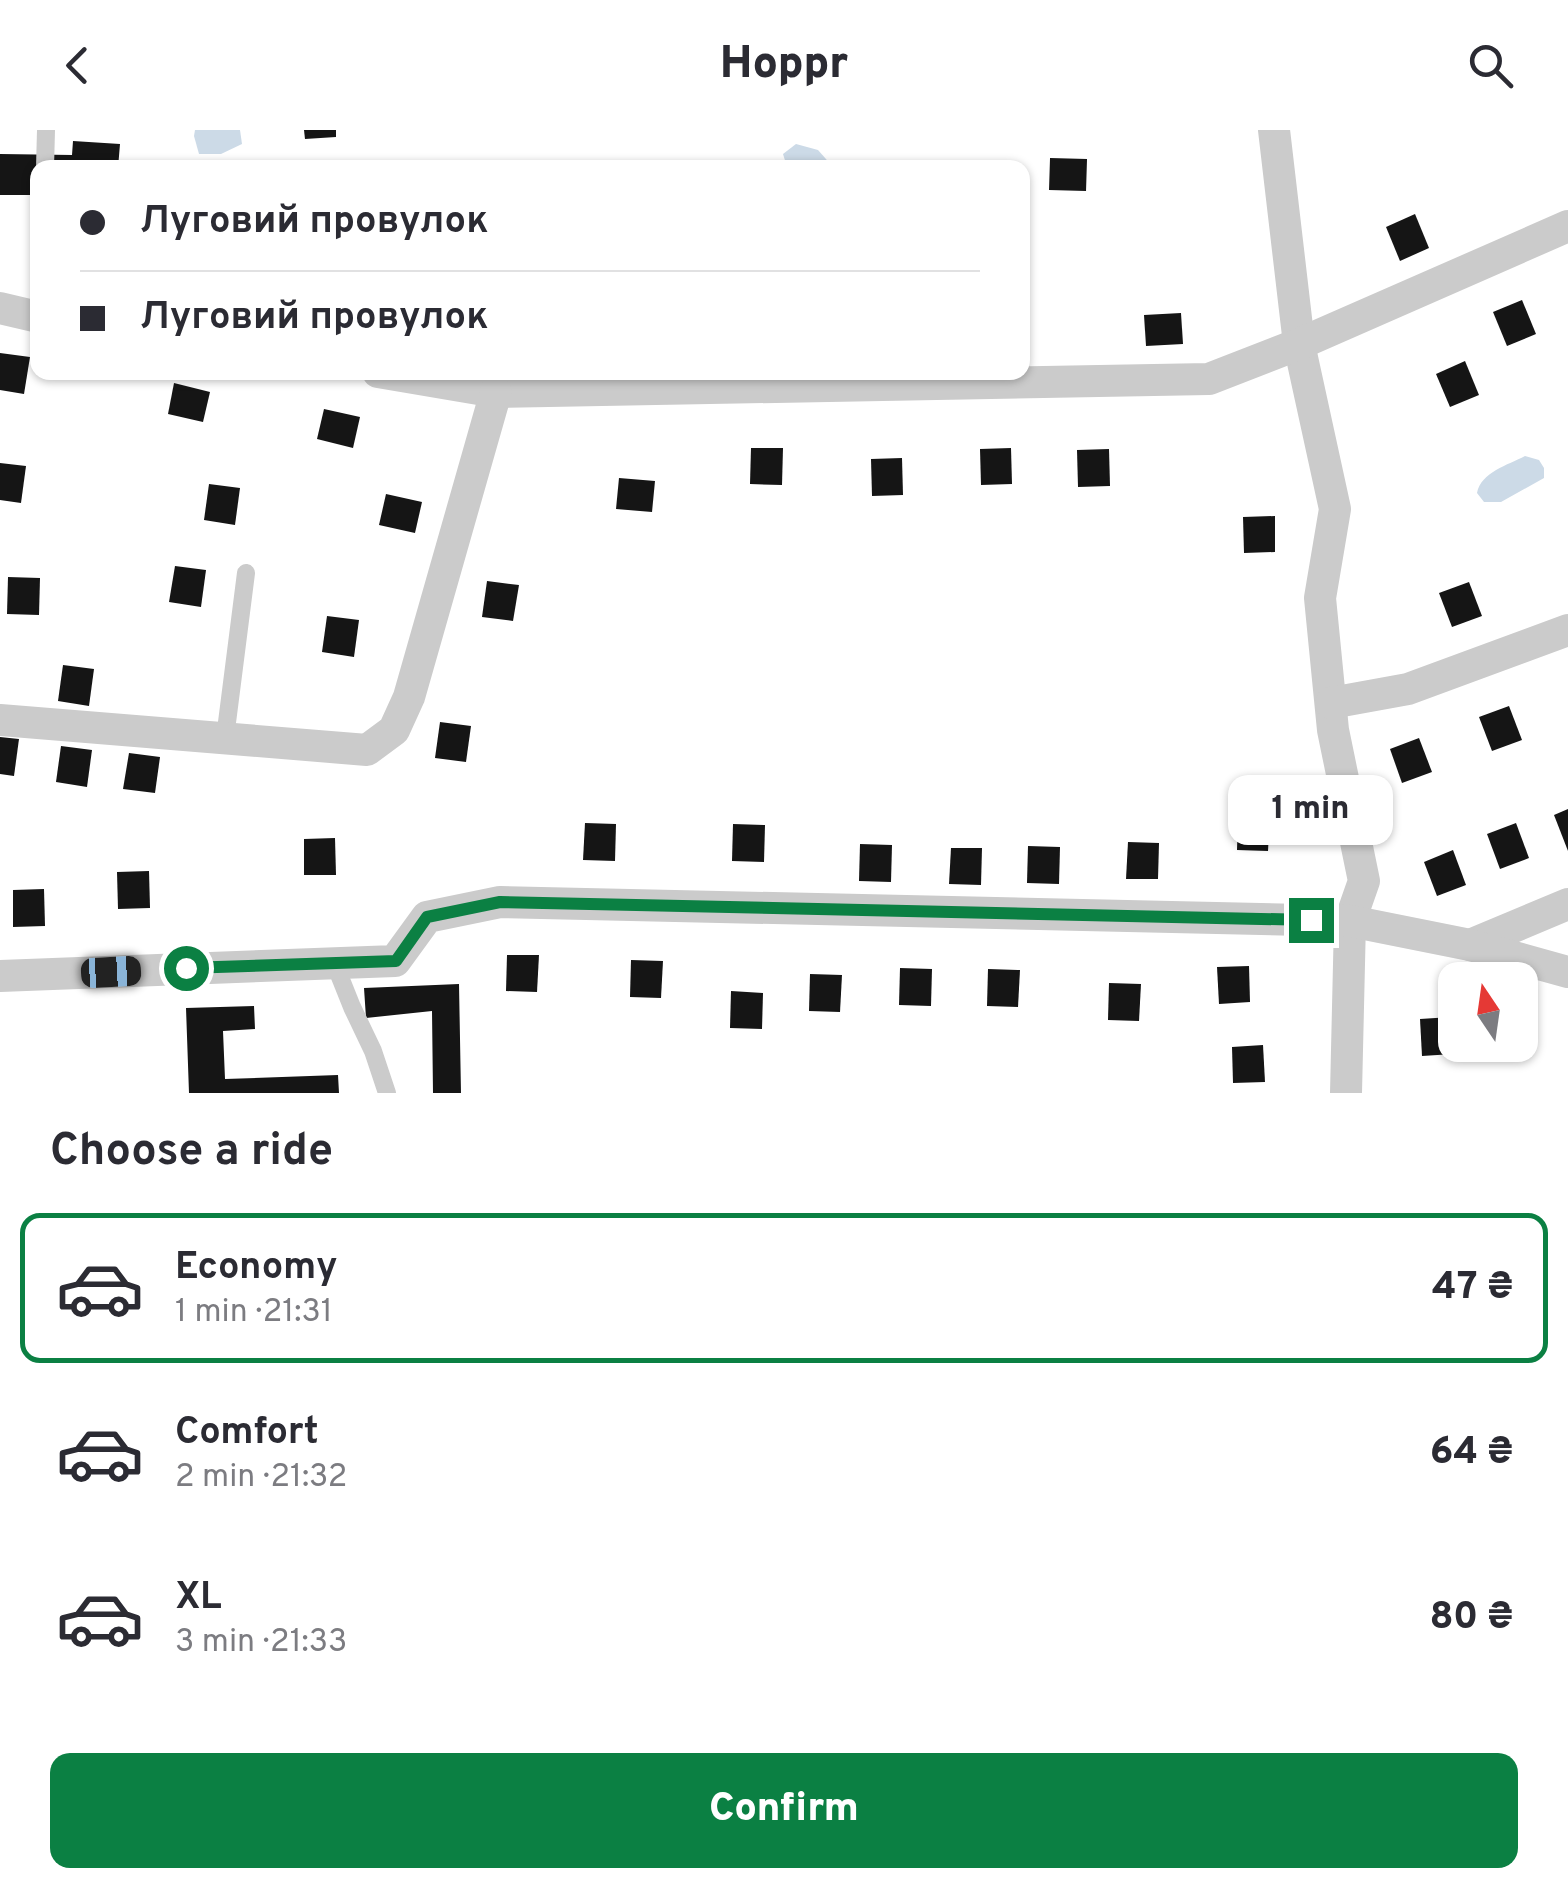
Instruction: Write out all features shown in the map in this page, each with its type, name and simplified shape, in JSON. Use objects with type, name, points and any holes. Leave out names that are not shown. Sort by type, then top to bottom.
[{"type":"street","points":[[1274,130],[1299,344],[1335,510],[1320,598],[1334,730],[1364,881],[1350,921],[1346,1093]]},
{"type":"street","points":[[425,380],[496,392],[1209,378],[1299,344],[1568,226]]},
{"type":"street","points":[[0,308],[30,315]]},
{"type":"street","points":[[0,720],[367,750],[394,730],[409,698],[496,392]]},
{"type":"street","points":[[1330,704],[1408,689],[1568,630]]},
{"type":"street","points":[[0,976],[396,961],[427,917],[500,902],[1350,921],[1470,945],[1568,972]]},
{"type":"street","points":[[1470,945],[1568,904]]},
{"type":"lane","points":[[44,160],[46,130]]},
{"type":"lane","points":[[225,738],[246,573]]},
{"type":"lane","points":[[334,962],[373,1051],[386,1093]]},
{"type":"water","points":[[195,130],[240,130],[242,144],[221,154],[199,154]]},
{"type":"water","points":[[796,144],[818,150],[827,160],[785,160],[783,154]]},
{"type":"water","points":[[1525,456],[1539,460],[1544,478],[1501,502],[1484,502],[1477,493],[1484,480]]},
{"type":"building","points":[[304,130],[336,130],[336,137],[305,139]]},
{"type":"building","points":[[73,141],[120,144],[119,160],[30,160],[30,195],[0,195],[0,154],[72,155]]},
{"type":"building","points":[[1050,158],[1087,159],[1086,191],[1049,190]]},
{"type":"building","points":[[1415,214],[1429,248],[1400,261],[1386,227]]},
{"type":"building","points":[[1522,300],[1536,334],[1507,346],[1493,312]]},
{"type":"building","points":[[1181,313],[1183,344],[1146,346],[1144,315]]},
{"type":"building","points":[[0,353],[30,357],[24,394],[0,390]]},
{"type":"building","points":[[1465,361],[1479,395],[1450,407],[1436,374]]},
{"type":"building","points":[[174,383],[210,392],[203,422],[168,414]]},
{"type":"building","points":[[324,409],[360,417],[353,448],[317,439]]},
{"type":"building","points":[[751,448],[783,448],[782,485],[750,484]]},
{"type":"building","points":[[1011,448],[1012,484],[981,485],[980,449]]},
{"type":"building","points":[[1109,449],[1110,486],[1078,487],[1077,450]]},
{"type":"building","points":[[902,458],[903,495],[872,496],[871,459]]},
{"type":"building","points":[[0,463],[26,466],[21,503],[0,500]]},
{"type":"building","points":[[619,478],[655,481],[652,512],[616,509]]},
{"type":"building","points":[[209,484],[240,488],[235,525],[204,520]]},
{"type":"building","points":[[386,494],[422,502],[415,533],[379,525]]},
{"type":"building","points":[[1275,516],[1275,552],[1244,553],[1243,517]]},
{"type":"building","points":[[175,566],[206,570],[201,607],[169,602]]},
{"type":"building","points":[[8,577],[40,578],[39,615],[7,614]]},
{"type":"building","points":[[487,581],[519,585],[513,621],[482,617]]},
{"type":"building","points":[[1469,582],[1482,616],[1452,627],[1439,593]]},
{"type":"building","points":[[327,616],[359,620],[354,657],[322,652]]},
{"type":"building","points":[[63,665],[94,669],[89,706],[58,701]]},
{"type":"building","points":[[1509,706],[1522,740],[1492,751],[1479,717]]},
{"type":"building","points":[[440,722],[471,726],[466,762],[435,758]]},
{"type":"building","points":[[0,737],[19,739],[14,776],[0,774]]},
{"type":"building","points":[[1419,738],[1432,772],[1402,783],[1390,749]]},
{"type":"building","points":[[61,746],[92,750],[87,787],[56,782]]},
{"type":"building","points":[[129,753],[160,757],[155,793],[123,789]]},
{"type":"building","points":[[1568,809],[1568,851],[1554,815]]},
{"type":"building","points":[[1238,813],[1270,814],[1268,851],[1237,850]]},
{"type":"building","points":[[585,823],[616,824],[615,861],[583,860]]},
{"type":"building","points":[[1516,823],[1529,858],[1500,869],[1487,834]]},
{"type":"building","points":[[733,824],[765,825],[764,862],[732,861]]},
{"type":"building","points":[[335,838],[336,875],[304,875],[304,839]]},
{"type":"building","points":[[1128,842],[1159,843],[1158,879],[1126,879]]},
{"type":"building","points":[[860,844],[892,845],[891,882],[859,881]]},
{"type":"building","points":[[1028,846],[1060,847],[1059,884],[1027,883]]},
{"type":"building","points":[[951,848],[982,848],[981,885],[949,884]]},
{"type":"building","points":[[1453,850],[1466,885],[1437,896],[1424,862]]},
{"type":"building","points":[[149,871],[150,908],[118,909],[117,872]]},
{"type":"building","points":[[44,889],[45,926],[13,927],[13,890]]},
{"type":"building","points":[[507,955],[539,955],[537,992],[506,991]]},
{"type":"building","points":[[631,960],[663,961],[661,998],[630,997]]},
{"type":"building","points":[[1249,966],[1250,1002],[1219,1004],[1217,967]]},
{"type":"building","points":[[900,968],[932,969],[931,1006],[899,1005]]},
{"type":"building","points":[[988,969],[1020,970],[1018,1007],[987,1006]]},
{"type":"building","points":[[810,974],[842,975],[840,1012],[809,1011]]},
{"type":"building","points":[[1109,983],[1141,984],[1139,1021],[1108,1020]]},
{"type":"building","points":[[459,984],[461,1093],[433,1093],[432,1011],[366,1018],[364,988]]},
{"type":"building","points":[[731,991],[763,993],[762,1029],[730,1028]]},
{"type":"building","points":[[254,1006],[255,1029],[223,1031],[225,1079],[338,1075],[339,1093],[189,1093],[186,1008]]},
{"type":"building","points":[[1438,1018],[1438,1055],[1422,1056],[1420,1019]]},
{"type":"building","points":[[1263,1045],[1265,1082],[1233,1083],[1232,1047]]},
{"type":"route","points":[[186,968],[396,961],[427,917],[500,902],[1311,920]]}]
